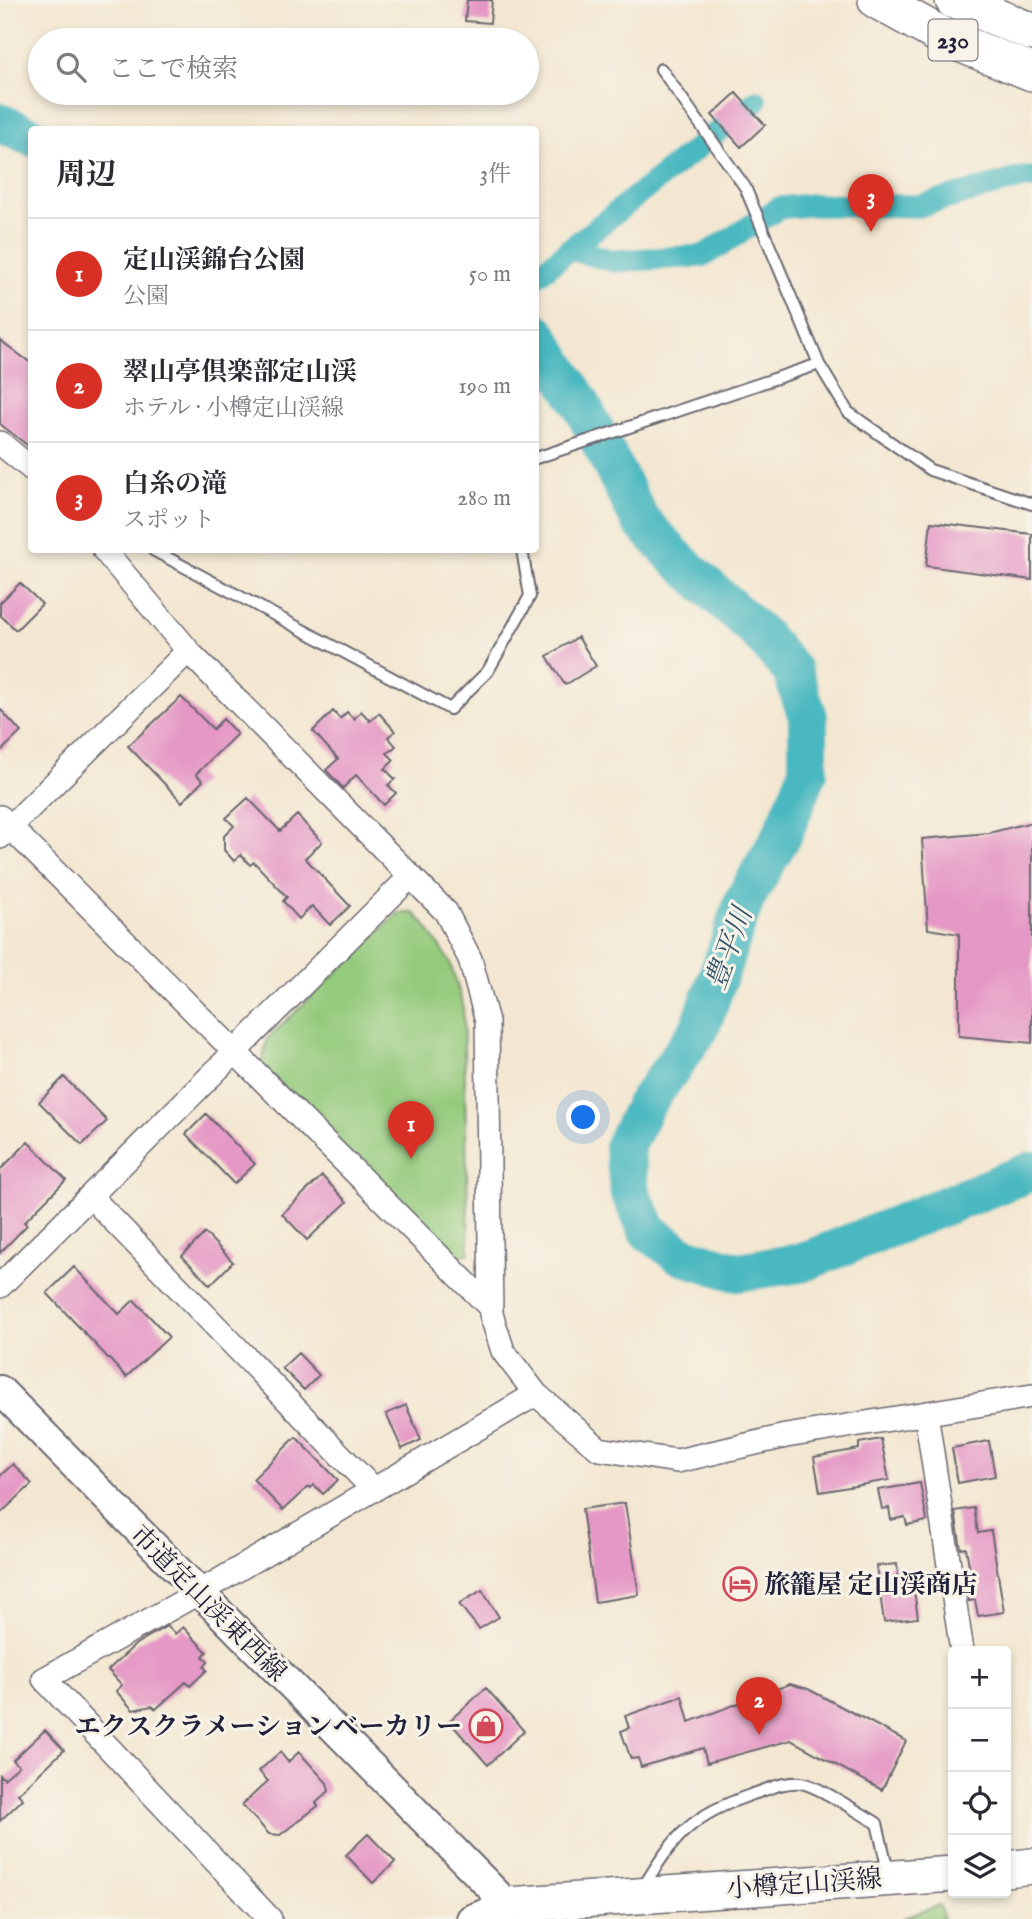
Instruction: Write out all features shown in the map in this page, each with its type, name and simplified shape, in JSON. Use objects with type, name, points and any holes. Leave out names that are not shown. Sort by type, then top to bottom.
[{"type":"highway","name":"230","points":[[877,0],[942,36],[1032,72]]},
{"type":"highway","name":"230","points":[[954,0],[1032,32]]},
{"type":"main road","points":[[1011,1868],[1032,1866]]},
{"type":"main road","name":"小樽定山渓線","points":[[514,1912],[638,1894],[948,1874]]},
{"type":"street","points":[[0,443],[28,466]]},
{"type":"street","points":[[106,553],[188,651],[446,912],[470,960],[487,1021],[491,1308],[503,1351],[536,1394],[599,1449],[677,1461],[786,1436],[1032,1396]]},
{"type":"street","points":[[188,651],[3,827],[236,1053],[491,1308]]},
{"type":"street","points":[[0,1286],[411,876]]},
{"type":"street","points":[[90,1197],[374,1490]]},
{"type":"street","name":"市道定山渓東西線","points":[[0,1390],[514,1912]]},
{"type":"street","points":[[270,1919],[44,1679],[198,1593],[536,1394]]},
{"type":"street","points":[[926,1413],[961,1646]]},
{"type":"street","points":[[471,1919],[514,1912]]},
{"type":"lane","points":[[661,69],[745,187],[819,364],[848,412],[930,470],[1032,504]]},
{"type":"lane","points":[[539,457],[819,364]]},
{"type":"lane","points":[[159,553],[450,709],[488,671],[530,596],[523,553]]},
{"type":"lane","points":[[638,1894],[664,1851],[689,1825],[715,1808],[785,1783],[803,1783],[877,1823],[890,1877]]},
{"type":"green space","points":[[399,913],[414,913],[423,922],[450,962],[463,1005],[469,1254],[450,1257],[262,1065],[267,1039]]},
{"type":"green space","points":[[939,1905],[944,1919],[901,1919]]},
{"type":"building","points":[[467,0],[492,0],[490,23],[465,21]]},
{"type":"building","points":[[736,93],[765,125],[741,147],[712,115]]},
{"type":"building","points":[[0,340],[28,361],[28,446],[0,424]]},
{"type":"building","points":[[931,522],[1032,534],[1032,580],[926,566]]},
{"type":"building","points":[[20,583],[42,604],[16,630],[0,615],[0,603]]},
{"type":"building","points":[[578,637],[596,666],[565,685],[547,656]]},
{"type":"building","points":[[181,697],[213,729],[223,719],[237,734],[196,774],[203,781],[182,802],[128,746]]},
{"type":"building","points":[[0,709],[21,732],[0,752]]},
{"type":"building","points":[[333,711],[340,719],[347,712],[354,719],[361,711],[370,721],[379,713],[395,731],[388,737],[396,746],[387,753],[394,760],[385,769],[395,779],[388,785],[396,793],[384,805],[356,775],[343,788],[326,770],[338,759],[313,731]]},
{"type":"building","points":[[248,798],[280,831],[297,815],[322,842],[305,858],[350,906],[330,925],[312,906],[299,919],[283,901],[287,897],[254,862],[250,865],[241,855],[234,861],[224,850],[224,836],[234,826],[226,818]]},
{"type":"building","points":[[1032,822],[1032,1043],[959,1036],[959,934],[928,929],[922,839],[989,833]]},
{"type":"building","points":[[64,1077],[107,1121],[82,1145],[39,1102]]},
{"type":"building","points":[[206,1114],[255,1164],[234,1184],[186,1134]]},
{"type":"building","points":[[28,1142],[66,1180],[24,1222],[27,1225],[0,1253],[0,1170]]},
{"type":"building","points":[[322,1176],[347,1202],[307,1240],[282,1214]]},
{"type":"building","points":[[205,1233],[233,1262],[210,1285],[182,1256]]},
{"type":"building","points":[[74,1267],[119,1314],[134,1300],[169,1337],[126,1377],[47,1293]]},
{"type":"building","points":[[298,1353],[319,1375],[304,1390],[282,1368]]},
{"type":"building","points":[[406,1405],[421,1440],[402,1449],[386,1414]]},
{"type":"building","points":[[296,1437],[338,1480],[323,1494],[314,1485],[311,1488],[309,1486],[283,1510],[253,1479]]},
{"type":"building","points":[[881,1439],[889,1480],[820,1492],[814,1457],[859,1449],[859,1443]]},
{"type":"building","points":[[989,1441],[995,1476],[958,1483],[952,1448]]},
{"type":"building","points":[[13,1464],[32,1484],[0,1514],[0,1476]]},
{"type":"building","points":[[920,1483],[927,1521],[907,1525],[905,1517],[891,1520],[889,1508],[882,1509],[878,1490]]},
{"type":"building","points":[[625,1503],[639,1595],[595,1602],[582,1509]]},
{"type":"building","points":[[974,1508],[978,1533],[991,1531],[1004,1612],[978,1616],[975,1600],[969,1601],[966,1583],[972,1582],[966,1548],[961,1549],[955,1511]]},
{"type":"building","points":[[897,1564],[899,1585],[913,1583],[918,1618],[884,1622],[876,1566]]},
{"type":"building","points":[[482,1590],[499,1617],[479,1629],[459,1604]]},
{"type":"building","points":[[167,1626],[175,1634],[183,1627],[207,1652],[203,1656],[208,1662],[204,1667],[207,1670],[190,1686],[186,1682],[156,1709],[152,1706],[133,1710],[116,1691],[122,1685],[108,1670],[136,1644]]},
{"type":"building","points":[[790,1684],[808,1689],[906,1741],[882,1790],[791,1740],[707,1763],[703,1748],[641,1767],[638,1758],[631,1759],[621,1731],[629,1728],[625,1716],[682,1696],[689,1722]]},
{"type":"building","name":"エクスクラメーションベーカリー","points":[[486,1688],[524,1731],[488,1765],[449,1721]]},
{"type":"building","points":[[45,1730],[64,1750],[18,1794],[23,1799],[0,1821],[0,1775],[4,1779],[19,1766],[13,1760]]},
{"type":"building","points":[[280,1752],[288,1762],[299,1752],[327,1783],[329,1791],[316,1803],[318,1806],[280,1835],[269,1834],[242,1805],[268,1781],[259,1771]]},
{"type":"building","points":[[368,1834],[395,1862],[373,1883],[346,1855]]},
{"type":"waterway","points":[[539,274],[756,101]]},
{"type":"waterway","name":"豊平川","points":[[0,123],[28,135]]},
{"type":"waterway","points":[[569,249],[614,261],[703,256],[779,208],[810,205],[919,206],[1021,178],[1032,178]]},
{"type":"waterway","name":"豊平川","points":[[539,337],[580,402],[640,520],[675,557],[761,635],[792,671],[808,717],[808,772],[784,831],[745,899],[700,1028],[645,1105],[624,1147],[630,1193],[649,1232],[681,1255],[737,1272],[801,1263],[1032,1171]]},
{"type":"place","name":"白糸の滝","points":[[871,232]]},
{"type":"place","name":"定山渓錦台公園","points":[[411,1159]]},
{"type":"place","name":"旅籠屋 定山渓商店","points":[[740,1584]]},
{"type":"place","name":"エクスクラメーションベーカリー","points":[[486,1726]]},
{"type":"place","name":"翠山亭倶楽部定山渓","points":[[759,1735]]}]
